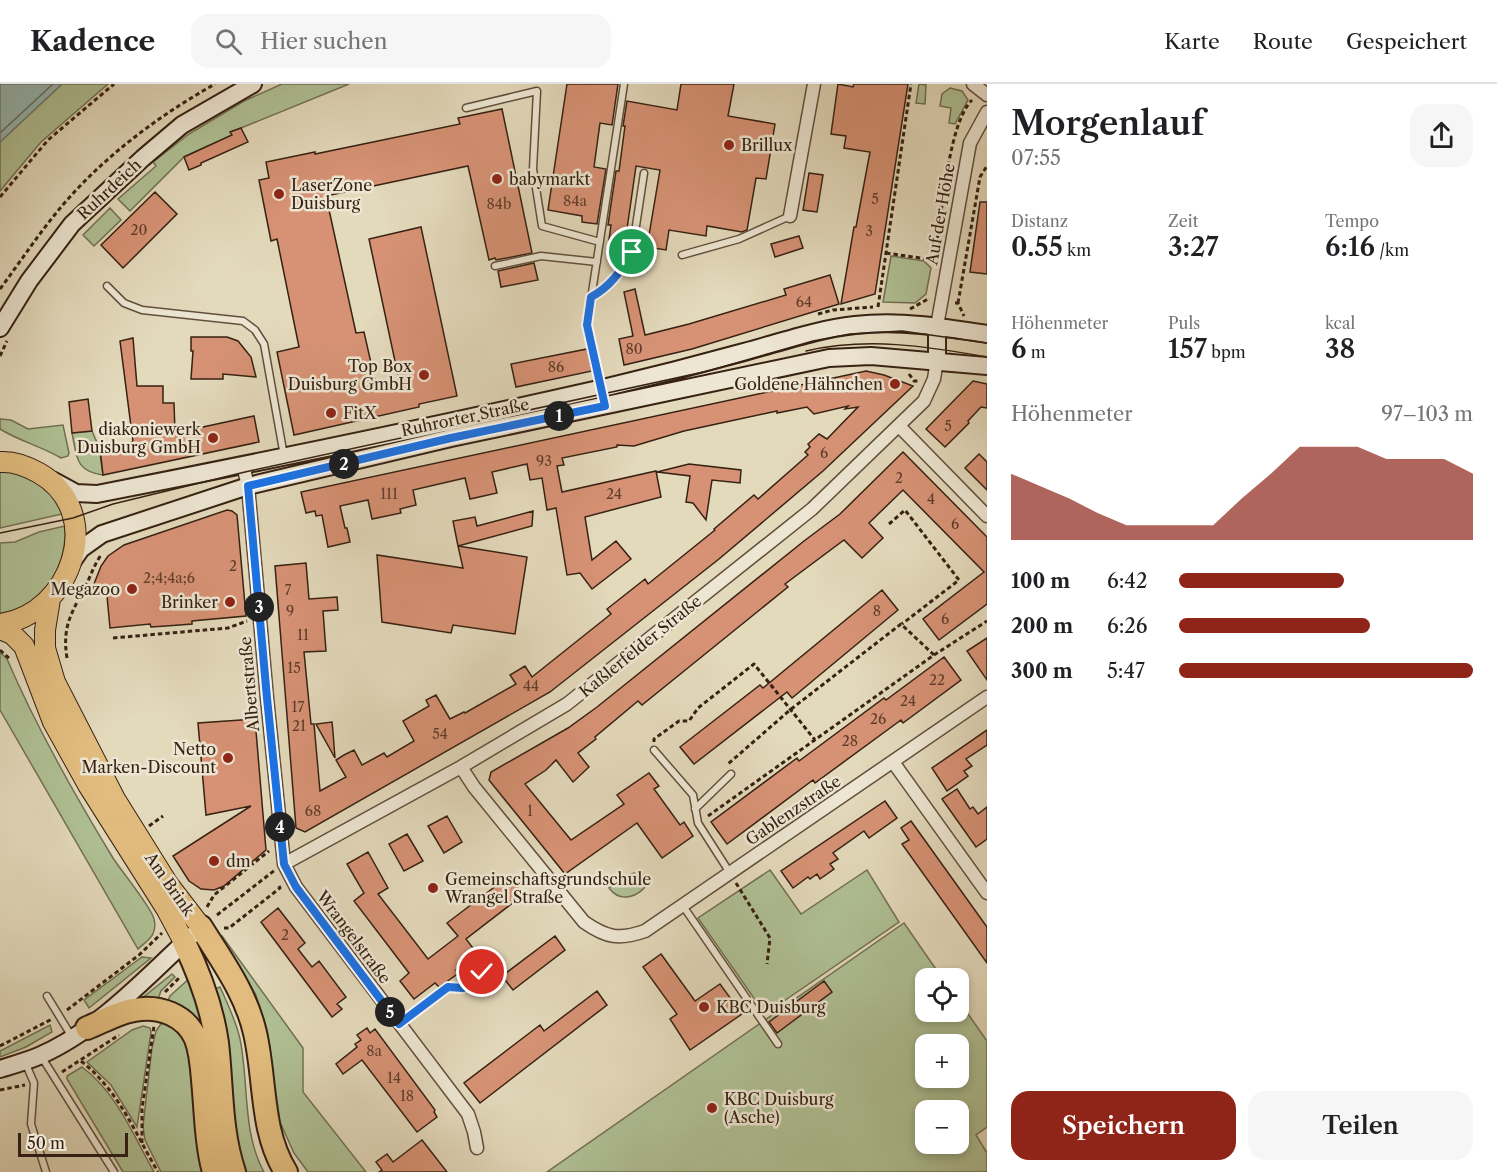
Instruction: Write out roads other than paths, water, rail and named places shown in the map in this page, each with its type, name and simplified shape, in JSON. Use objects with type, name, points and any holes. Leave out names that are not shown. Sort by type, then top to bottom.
[{"type":"highway","name":"Am Brink","points":[[205,924],[202,979],[214,1026],[225,1137],[234,1172]]},
{"type":"highway","name":"Am Brink","points":[[205,924],[244,999],[255,1033],[268,1130],[279,1161],[286,1172]]},
{"type":"highway","points":[[80,1033],[132,1010],[146,1009],[167,1012],[178,1017],[189,1028],[196,1039],[201,1057],[214,1172]]},
{"type":"main road","name":"Ruhrdeich","points":[[0,328],[29,281],[72,224],[143,158],[183,125],[253,84]]},
{"type":"main road","name":"Ruhrorter Straße","points":[[1,460],[19,463],[76,493],[97,494],[601,388],[703,364],[821,331],[856,325],[903,323],[987,334]]},
{"type":"main road","points":[[937,326],[937,360]]},
{"type":"main road","name":"Ruhrorter Straße","points":[[0,624],[25,617],[50,599],[62,586],[72,562],[81,549],[102,534],[248,486],[451,438],[829,358],[871,356],[987,366]]},
{"type":"main road","name":"Ruhrorter Straße","points":[[50,479],[61,490],[73,518],[75,538],[72,562]]},
{"type":"main road","name":"Am Brink","points":[[50,599],[45,630],[45,648],[55,682],[115,800],[168,884],[205,924]]},
{"type":"main road","name":"Am Brink","points":[[0,629],[12,634],[24,646],[53,722],[93,794],[167,910],[205,924]]},
{"type":"main road","points":[[0,1069],[33,1059],[80,1033],[165,963],[205,924]]},
{"type":"street","points":[[790,216],[814,84]]},
{"type":"street","points":[[973,84],[987,95]]},
{"type":"street","name":"Auf der Höhe","points":[[937,326],[970,143],[985,120]]},
{"type":"street","name":"Kaßlerfelder Straße","points":[[284,864],[461,767],[567,704],[812,509],[924,401],[934,379],[937,360]]},
{"type":"street","points":[[899,426],[987,516]]},
{"type":"street","name":"Albertstraße","points":[[243,465],[248,486],[284,864]]},
{"type":"street","name":"Gablenzstraße","points":[[461,767],[474,787],[584,922],[598,932],[613,937],[630,936],[645,931],[683,906],[987,697]]},
{"type":"street","points":[[893,762],[987,893]]},
{"type":"street","name":"Wrangelstraße","points":[[284,864],[296,887],[468,1114],[477,1148]]},
{"type":"lane","points":[[605,406],[587,325],[624,84]]},
{"type":"lane","points":[[466,108],[537,91],[533,169],[542,226],[600,242]]},
{"type":"lane","points":[[591,297],[602,291],[620,272],[632,252],[644,173]]},
{"type":"lane","points":[[682,255],[740,239],[790,216]]},
{"type":"lane","points":[[495,266],[541,256],[597,262]]},
{"type":"lane","points":[[107,286],[124,303],[142,310],[243,321],[255,330],[264,344],[284,456]]},
{"type":"lane","points":[[654,750],[693,795],[698,823],[730,873]]},
{"type":"lane","points":[[695,809],[731,774]]},
{"type":"lane","points":[[683,906],[778,1044]]},
{"type":"lane","points":[[399,1024],[448,987],[463,988],[482,972]]},
{"type":"lane","points":[[47,996],[60,1015],[80,1033]]},
{"type":"lane","points":[[33,1059],[53,1076],[114,1172]]},
{"type":"lane","points":[[33,1059],[31,1124],[46,1172]]},
{"type":"water","points":[[0,84],[62,84],[0,142]]},
{"type":"tram line","points":[[0,533],[73,518],[113,504],[245,472],[708,371],[813,341],[850,334],[902,331],[987,343]]},
{"type":"tram line","points":[[806,351],[851,344],[874,344],[942,349],[987,357]]},
{"type":"place","name":"Brillux","points":[[729,145]]},
{"type":"place","name":"babymarkt","points":[[497,179]]},
{"type":"place","name":"LaserZone Duisburg","points":[[279,194]]},
{"type":"place","name":"Top Box Duisburg GmbH","points":[[424,375]]},
{"type":"place","name":"Goldene Hähnchen","points":[[895,384]]},
{"type":"place","name":"FitX","points":[[331,413]]},
{"type":"place","name":"diakoniewerk Duisburg GmbH","points":[[213,438]]},
{"type":"place","name":"Megazoo","points":[[132,589]]},
{"type":"place","name":"Brinker","points":[[230,602]]},
{"type":"place","name":"Netto Marken-Discount","points":[[228,758]]},
{"type":"place","name":"dm","points":[[214,861]]},
{"type":"place","name":"Gemeinschaftsgrundschule Wrangel Straße","points":[[433,888]]},
{"type":"place","name":"KBC Duisburg","points":[[704,1007]]},
{"type":"place","name":"KBC Duisburg (Asche)","points":[[712,1108]]}]
